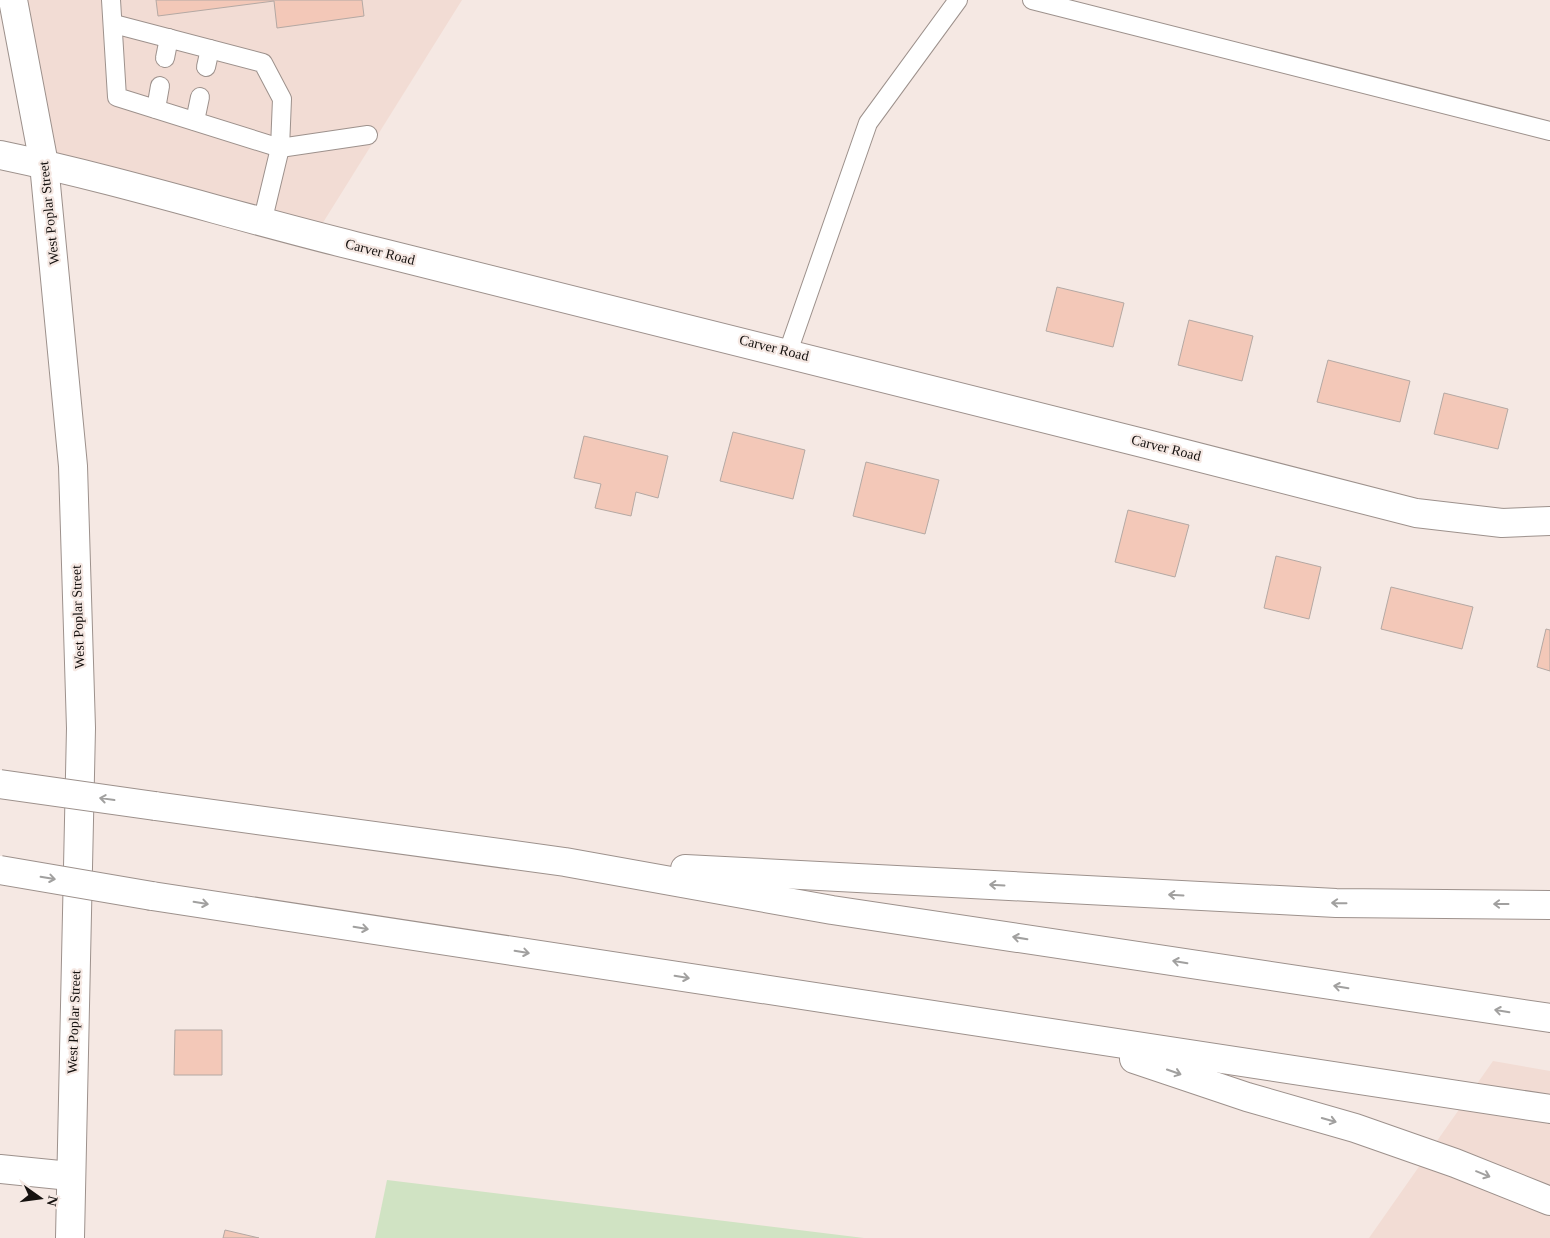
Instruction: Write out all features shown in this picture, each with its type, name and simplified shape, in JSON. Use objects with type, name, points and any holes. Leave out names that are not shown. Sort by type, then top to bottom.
[{"type":"main road","name":"West Poplar Street","points":[[13,0],[44,164],[74,466],[81,728],[70,1238]]},
{"type":"main road","name":"Carver Road","points":[[0,154],[44,164],[262,223],[788,352],[1416,512],[1502,523],[1550,521]]},
{"type":"main road","points":[[0,784],[566,862],[832,910],[1550,1018]]},
{"type":"main road","points":[[566,862],[1336,903],[1550,905]]},
{"type":"main road","points":[[0,870],[152,896],[1550,1109]]},
{"type":"main road","points":[[1062,1035],[1246,1097],[1355,1128],[1456,1163],[1550,1201]]},
{"type":"main road","points":[[0,1169],[70,1176]]},
{"type":"lane","points":[[111,0],[114,24],[117,97],[280,148],[368,135]]},
{"type":"lane","points":[[788,352],[868,123],[958,0]]},
{"type":"lane","points":[[1032,0],[1550,131]]},
{"type":"lane","points":[[114,24],[263,63],[282,99],[280,148],[262,223]]},
{"type":"lane","points":[[165,58],[169,38]]},
{"type":"lane","points":[[206,67],[210,49]]},
{"type":"lane","points":[[156,109],[160,86]]},
{"type":"lane","points":[[195,121],[200,97]]},
{"type":"shaded area","points":[[18,0],[462,0],[314,237],[55,154]]},
{"type":"shaded area","points":[[1493,1061],[1550,1071],[1550,1238],[1369,1238]]},
{"type":"green space","points":[[387,1180],[864,1238],[375,1238]]},
{"type":"building","points":[[156,0],[362,0],[364,16],[277,28],[274,1],[158,16]]},
{"type":"building","points":[[1057,287],[1124,303],[1113,347],[1046,331]]},
{"type":"building","points":[[1189,320],[1253,336],[1242,381],[1178,365]]},
{"type":"building","points":[[1328,360],[1410,381],[1400,422],[1317,402]]},
{"type":"building","points":[[1444,393],[1508,409],[1498,449],[1434,434]]},
{"type":"building","points":[[733,432],[805,450],[793,499],[720,481]]},
{"type":"building","points":[[584,436],[668,456],[658,498],[636,492],[631,516],[595,508],[601,484],[574,478]]},
{"type":"building","points":[[866,462],[939,480],[925,534],[853,516]]},
{"type":"building","points":[[1128,510],[1189,525],[1175,577],[1115,562]]},
{"type":"building","points":[[1276,556],[1321,567],[1309,619],[1264,608]]},
{"type":"building","points":[[1391,587],[1473,607],[1462,649],[1381,629]]},
{"type":"building","points":[[1546,629],[1550,630],[1550,671],[1537,667]]},
{"type":"building","points":[[175,1030],[222,1030],[222,1075],[174,1075]]},
{"type":"building","points":[[225,1230],[259,1238],[223,1238]]}]
